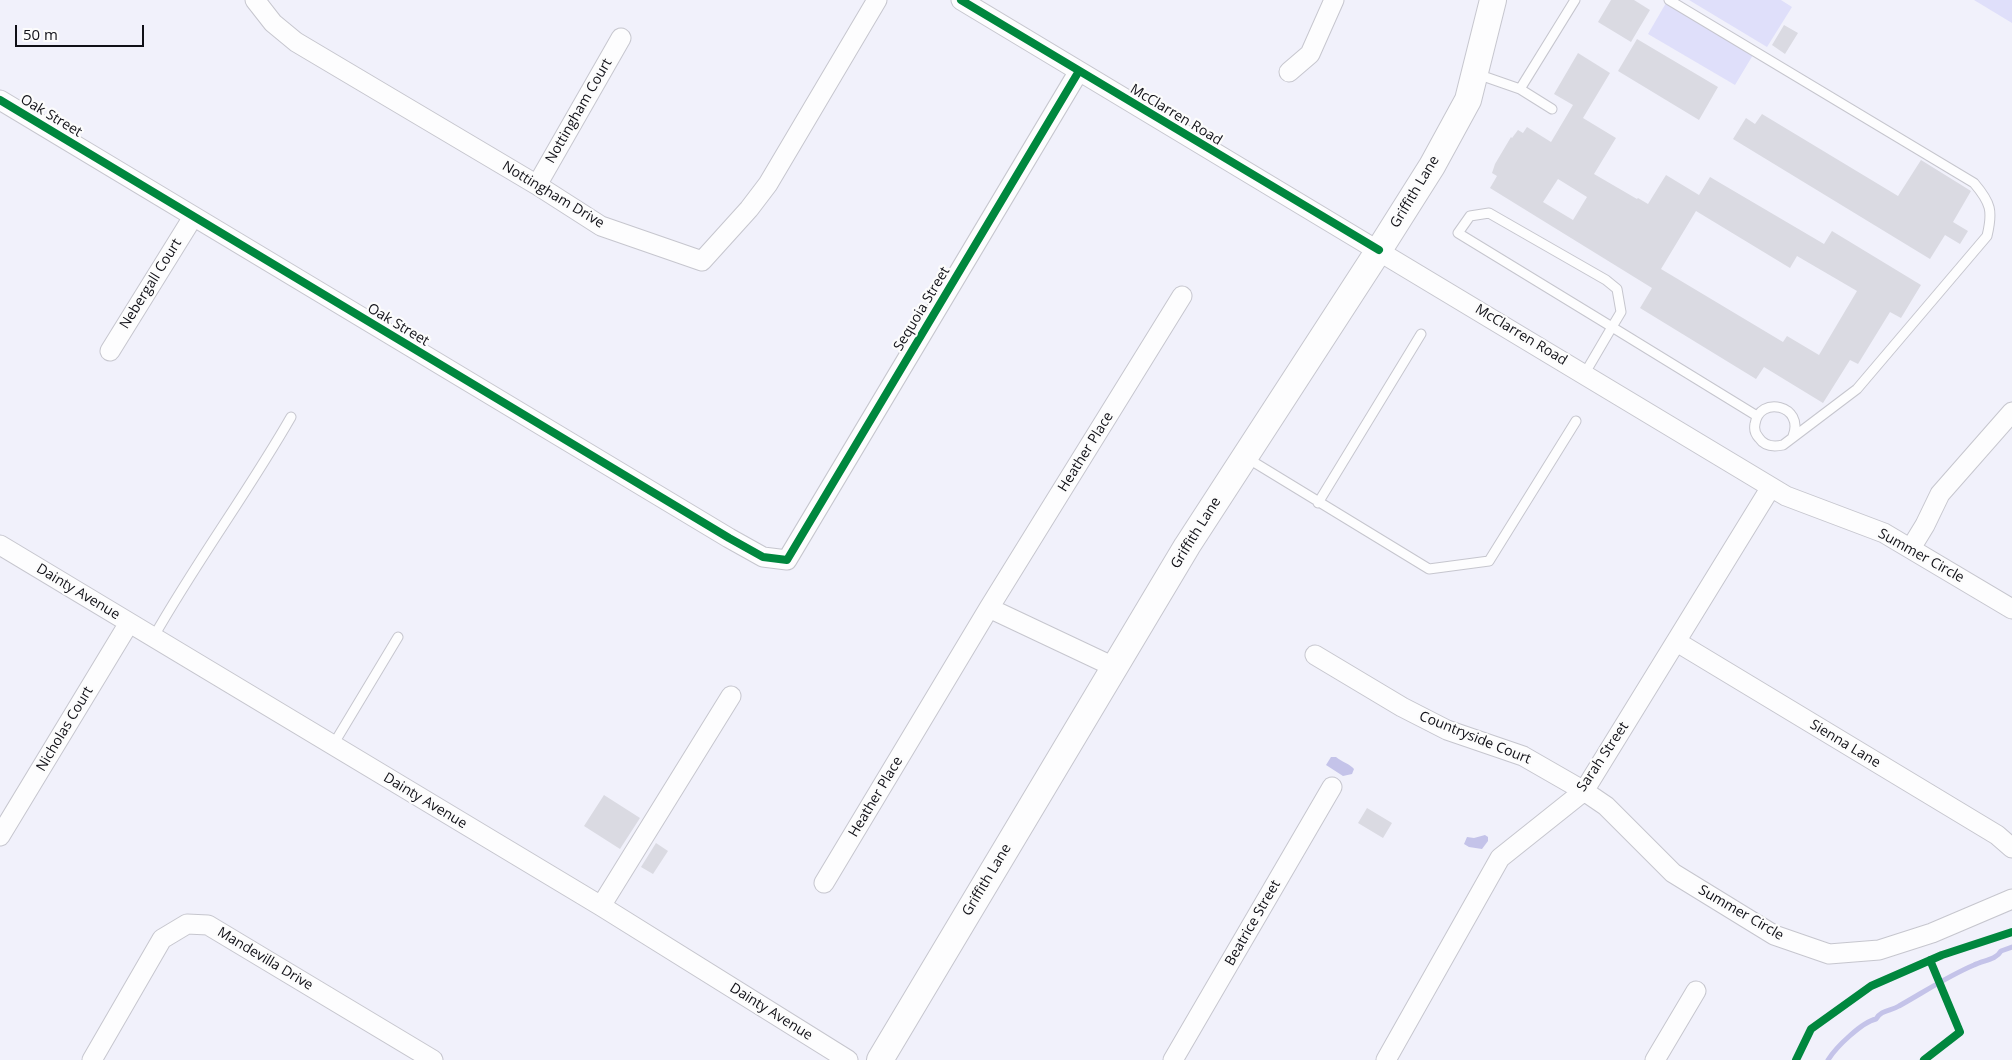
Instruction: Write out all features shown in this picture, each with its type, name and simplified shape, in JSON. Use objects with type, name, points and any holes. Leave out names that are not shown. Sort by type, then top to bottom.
[{"type":"street","name":"Nottingham Drive","points":[[255,0],[273,23],[296,42],[537,185],[601,226],[702,261],[749,209],[768,184],[877,0]]},
{"type":"street","name":"McClarren Road","points":[[961,0],[1772,487]]},
{"type":"street","points":[[1290,72],[1310,54],[1334,0]]},
{"type":"street","name":"Griffith Lane","points":[[880,1060],[1186,546],[1432,166],[1468,100],[1493,0]]},
{"type":"street","name":"Nottingham Court","points":[[537,185],[621,38]]},
{"type":"street","name":"Sequoia Street","points":[[787,560],[1079,71]]},
{"type":"street","name":"Oak Street","points":[[0,100],[737,542],[763,557],[787,560]]},
{"type":"street","name":"Nebergall Court","points":[[110,351],[193,217]]},
{"type":"street","name":"Heather Place","points":[[824,883],[989,608],[1182,296]]},
{"type":"street","points":[[1911,548],[1926,524],[1940,494],[2012,412]]},
{"type":"street","name":"Summer Circle","points":[[1772,487],[1795,499],[1884,533],[2012,609]]},
{"type":"street","name":"Sarah Street","points":[[1386,1060],[1500,858],[1584,790],[1772,487]]},
{"type":"street","name":"Dainty Avenue","points":[[0,546],[600,906],[848,1060]]},
{"type":"street","points":[[989,608],[1114,667]]},
{"type":"street","name":"Nicholas Court","points":[[0,836],[129,623]]},
{"type":"street","name":"Sienna Lane","points":[[1677,642],[1997,835],[2012,848]]},
{"type":"street","name":"Countryside Court","points":[[1315,655],[1402,708],[1447,730],[1523,756],[1584,790]]},
{"type":"street","points":[[600,906],[731,696]]},
{"type":"street","name":"Beatrice Street","points":[[1174,1060],[1332,787]]},
{"type":"street","name":"Summer Circle","points":[[1584,790],[1606,806],[1673,873],[1774,935],[1829,954],[1879,950],[1932,933],[2012,899]]},
{"type":"street","name":"Mandevilla Drive","points":[[92,1060],[162,939],[187,924],[208,925],[433,1060]]},
{"type":"street","points":[[1655,1060],[1696,991]]},
{"type":"lane","points":[[1520,89],[1575,0]]},
{"type":"lane","points":[[1669,0],[1974,183],[1986,196],[1991,217],[1986,236],[1857,389],[1783,445],[1776,447],[1764,444],[1756,433],[1754,426],[1757,416],[1765,408],[1772,406],[1782,407],[1793,416],[1795,424],[1793,436]]},
{"type":"lane","points":[[1475,73],[1520,89],[1552,109]]},
{"type":"lane","points":[[1585,373],[1612,327],[1621,312],[1618,289],[1606,280],[1489,213],[1470,216],[1458,233],[1612,327],[1757,416]]},
{"type":"lane","points":[[1318,503],[1422,334]]},
{"type":"lane","points":[[153,638],[174,600],[266,461],[291,417]]},
{"type":"lane","points":[[1244,457],[1429,569],[1489,561],[1576,421]]},
{"type":"lane","points":[[332,745],[398,637]]},
{"type":"shaded area","points":[[1689,0],[1781,0],[1792,7],[1767,47]]},
{"type":"shaded area","points":[[1974,0],[2012,0],[2012,23]]},
{"type":"shaded area","points":[[1666,3],[1753,55],[1735,85],[1648,34]]},
{"type":"shaded area","points":[[1331,757],[1336,757],[1352,767],[1354,769],[1352,774],[1343,776],[1326,765]]},
{"type":"shaded area","points":[[1485,835],[1488,837],[1488,841],[1482,849],[1469,847],[1464,844],[1467,837],[1474,838]]},
{"type":"building","points":[[1611,0],[1634,0],[1650,10],[1631,42],[1598,22]]},
{"type":"building","points":[[1784,25],[1798,33],[1785,54],[1772,45]]},
{"type":"building","points":[[1637,39],[1718,87],[1699,120],[1618,71]]},
{"type":"building","points":[[1578,53],[1610,73],[1583,118],[1616,138],[1594,174],[1637,199],[1648,204],[1666,175],[1699,195],[1710,177],[1824,244],[1832,231],[1921,285],[1901,318],[1890,312],[1858,364],[1850,360],[1823,403],[1764,367],[1756,379],[1640,308],[1652,288],[1490,188],[1497,176],[1492,173],[1495,164],[1511,137],[1518,130],[1523,133],[1527,127],[1551,142],[1573,105],[1554,94]],"holes":[[[1558,179],[1587,197],[1573,220],[1543,202]],[[1696,211],[1790,268],[1797,256],[1857,291],[1819,355],[1787,336],[1783,342],[1661,269]]]},
{"type":"building","points":[[1762,114],[1898,196],[1921,160],[1971,191],[1953,222],[1968,231],[1960,244],[1945,235],[1930,259],[1733,139],[1746,118],[1755,124]]},
{"type":"building","points":[[604,795],[640,818],[620,849],[584,826]]},
{"type":"building","points":[[1367,808],[1392,823],[1383,838],[1358,823]]},
{"type":"building","points":[[656,843],[668,851],[653,874],[641,867]]},
{"type":"waterway","points":[[1828,1060],[1850,1036],[1870,1021],[1876,1019],[1883,1012],[1899,1006],[1955,974],[1993,958],[2001,951],[2012,947]]},
{"type":"cycle path","points":[[961,0],[1379,250]]},
{"type":"cycle path","points":[[0,100],[729,538],[763,557],[787,560],[1079,71]]},
{"type":"cycle path","points":[[1796,1060],[1811,1029],[1871,986],[1942,955],[2012,932]]},
{"type":"cycle path","points":[[1924,1060],[1960,1032],[1930,960]]}]
